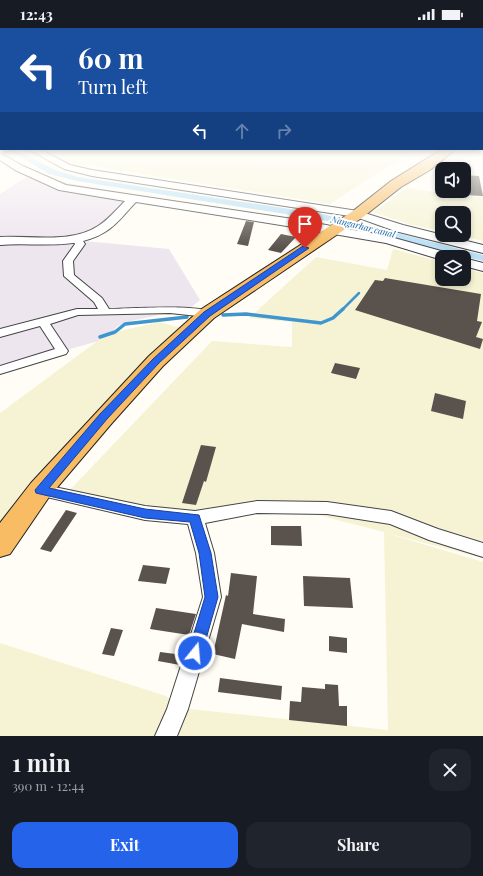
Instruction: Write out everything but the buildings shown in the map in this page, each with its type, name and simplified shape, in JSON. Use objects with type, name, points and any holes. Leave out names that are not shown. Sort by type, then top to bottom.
[{"type":"highway","points":[[0,545],[40,490],[104,417],[156,361],[207,314],[333,229],[358,214],[399,182]]},
{"type":"street","points":[[50,182],[63,188],[333,229],[387,240],[435,253]]},
{"type":"street","points":[[151,182],[358,214],[399,228],[483,249]]},
{"type":"street","points":[[0,241],[19,238],[78,240],[101,230],[133,199]]},
{"type":"street","points":[[78,240],[80,244],[68,261],[69,276],[98,300],[106,312]]},
{"type":"street","points":[[471,264],[483,267]]},
{"type":"street","points":[[0,333],[76,312],[170,310],[207,314]]},
{"type":"street","points":[[0,370],[62,351],[43,322]]},
{"type":"street","points":[[40,490],[145,513],[195,518],[257,507],[327,508],[391,518],[436,536],[483,550]]},
{"type":"street","points":[[166,736],[177,709],[212,597],[205,553],[195,518]]},
{"type":"shaded area","points":[[18,182],[61,182],[139,195],[85,241],[169,249],[200,300],[182,315],[164,314],[131,321],[118,326],[102,340],[0,369],[0,194]]},
{"type":"shaded area","points":[[193,182],[364,182],[330,204]]},
{"type":"shaded area","points":[[407,188],[435,192],[435,198],[471,198],[483,196],[483,241],[471,238],[471,206],[435,206],[435,230],[412,225],[373,212]]},
{"type":"shaded area","points":[[393,249],[435,260],[435,286],[471,286],[471,270],[483,273],[483,558],[386,533],[483,562],[483,736],[0,736],[0,643],[166,696],[180,708],[388,730],[384,532],[283,506],[239,517],[179,521],[65,495],[212,341],[292,347],[292,322],[249,318],[316,257],[387,270]]},
{"type":"shaded area","points":[[159,322],[181,328],[37,476],[0,529],[0,413],[107,334]]},
{"type":"waterway","name":"Nangarhar canal","points":[[97,182],[323,217],[483,258]]},
{"type":"waterway","points":[[343,309],[359,293]]},
{"type":"waterway","points":[[223,315],[246,314],[321,323],[333,318],[343,309]]},
{"type":"waterway","points":[[100,337],[115,332],[125,324],[187,317]]},
{"type":"route","points":[[195,653],[212,597],[205,553],[195,518],[145,513],[40,490],[104,417],[156,361],[207,314],[305,248]]}]
